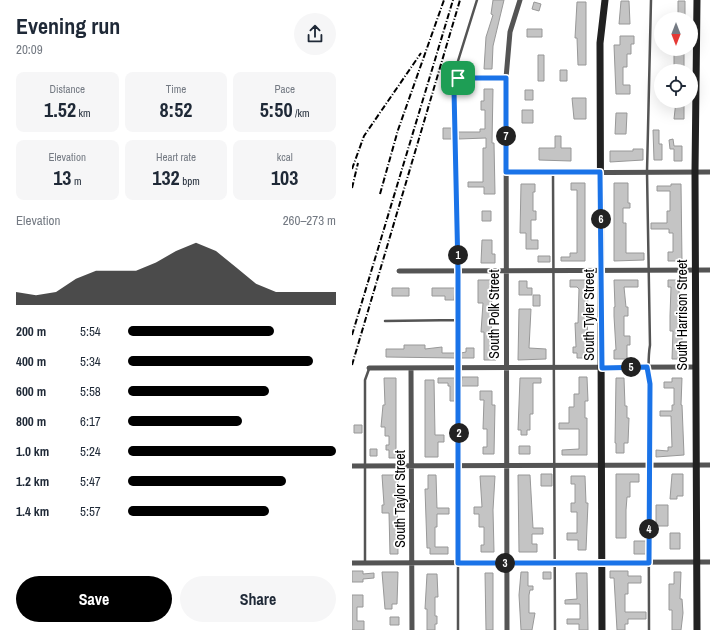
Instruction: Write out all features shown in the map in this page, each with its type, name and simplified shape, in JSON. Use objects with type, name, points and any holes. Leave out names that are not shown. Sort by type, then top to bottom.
[{"type":"main road","name":"South Tyler Street","points":[[602,630],[602,270],[600,43],[605,0]]},
{"type":"main road","name":"South Harrison Street","points":[[697,0],[695,172],[697,630]]},
{"type":"street","name":"South Polk Street","points":[[507,630],[506,78],[510,32],[520,0]]},
{"type":"street","points":[[506,172],[710,172]]},
{"type":"street","points":[[399,271],[710,270]]},
{"type":"street","points":[[369,368],[696,367]]},
{"type":"street","name":"South Taylor Street","points":[[411,368],[412,630]]},
{"type":"street","points":[[352,466],[710,465]]},
{"type":"street","points":[[352,563],[710,562]]},
{"type":"lane","points":[[458,630],[459,320],[454,90],[458,78],[458,61],[477,0]]},
{"type":"lane","points":[[649,630],[648,465],[650,395],[647,367],[650,345],[647,172],[651,0]]},
{"type":"lane","points":[[458,78],[506,78]]},
{"type":"lane","points":[[553,172],[555,630]]},
{"type":"lane","points":[[384,321],[459,320]]},
{"type":"lane","points":[[365,563],[365,380],[369,368]]},
{"type":"building","points":[[493,0],[504,0],[493,46],[492,69],[484,69],[486,37],[493,15],[491,14]]},
{"type":"building","points":[[621,1],[629,1],[630,24],[619,24]]},
{"type":"building","points":[[678,1],[685,1],[685,12],[678,12]]},
{"type":"building","points":[[534,2],[541,4],[539,11],[532,9]]},
{"type":"building","points":[[577,2],[586,2],[586,65],[578,65],[577,38],[575,38]]},
{"type":"building","points":[[527,29],[542,29],[542,37],[527,37]]},
{"type":"building","points":[[620,36],[634,36],[634,44],[631,44],[631,54],[627,54],[627,67],[623,67],[623,85],[630,85],[630,94],[616,94],[614,45],[620,45]]},
{"type":"building","points":[[538,55],[544,55],[544,81],[538,81]]},
{"type":"building","points":[[674,56],[684,56],[684,64],[674,64]]},
{"type":"building","points":[[560,70],[567,70],[567,81],[560,81]]},
{"type":"building","points":[[484,89],[493,89],[492,143],[494,143],[495,194],[484,194],[484,187],[468,187],[468,182],[483,182],[483,148],[486,148],[486,138],[459,139],[458,132],[480,132],[480,129],[485,129],[485,110],[481,110],[481,101],[484,101]]},
{"type":"building","points":[[525,90],[533,90],[533,100],[525,100]]},
{"type":"building","points":[[572,98],[586,98],[586,119],[574,119]]},
{"type":"building","points":[[675,108],[684,108],[684,119],[674,119]]},
{"type":"building","points":[[522,110],[533,110],[533,123],[522,123]]},
{"type":"building","points":[[616,113],[627,113],[626,134],[615,134]]},
{"type":"building","points":[[443,128],[451,128],[453,139],[443,139]]},
{"type":"building","points":[[653,130],[659,130],[659,144],[662,144],[662,160],[654,160]]},
{"type":"building","points":[[555,136],[561,136],[561,148],[571,148],[571,161],[539,160],[539,148],[555,148]]},
{"type":"building","points":[[673,139],[674,146],[682,146],[682,161],[674,161],[674,149],[670,149],[669,140]]},
{"type":"building","points":[[633,149],[643,149],[643,160],[610,162],[610,151],[633,151]]},
{"type":"building","points":[[571,183],[585,183],[585,261],[561,261],[561,257],[570,257],[570,253],[577,253],[577,190],[571,190]]},
{"type":"building","points":[[614,183],[628,183],[628,203],[630,203],[630,208],[623,208],[623,223],[626,223],[626,253],[644,253],[644,260],[614,261]]},
{"type":"building","points":[[521,184],[535,184],[535,192],[533,192],[533,211],[536,211],[536,220],[531,220],[531,240],[538,240],[538,249],[526,249],[526,233],[520,233]]},
{"type":"building","points":[[671,184],[681,184],[682,261],[668,261],[668,252],[673,252],[673,233],[669,233],[669,229],[651,229],[651,223],[667,223],[667,211],[670,211],[670,191],[657,191],[657,186],[671,186]]},
{"type":"building","points":[[482,211],[491,211],[491,221],[482,221]]},
{"type":"building","points":[[482,240],[492,240],[492,254],[495,254],[495,263],[481,263]]},
{"type":"building","points":[[538,256],[550,256],[550,262],[538,262]]},
{"type":"building","points":[[478,280],[494,280],[494,288],[492,288],[491,322],[493,352],[496,352],[496,360],[484,360],[484,332],[481,332],[483,303],[478,303]]},
{"type":"building","points":[[570,280],[588,280],[587,358],[577,358],[577,353],[573,353],[573,347],[576,347],[575,323],[578,323],[579,289],[577,287],[570,287]]},
{"type":"building","points":[[614,280],[638,280],[638,287],[624,287],[626,307],[628,307],[628,316],[624,316],[624,336],[630,336],[630,345],[627,345],[627,359],[614,359],[614,350],[616,350]]},
{"type":"building","points":[[668,280],[678,280],[682,323],[682,359],[672,359],[673,331],[670,331],[671,287],[668,287]]},
{"type":"building","points":[[519,281],[527,281],[527,288],[532,288],[532,295],[519,295]]},
{"type":"building","points":[[392,288],[409,288],[409,296],[392,296]]},
{"type":"building","points":[[432,288],[455,288],[454,300],[445,300],[445,296],[432,296]]},
{"type":"building","points":[[533,295],[540,295],[540,306],[533,306]]},
{"type":"building","points":[[519,309],[531,309],[529,348],[546,349],[546,359],[518,360]]},
{"type":"building","points":[[404,345],[425,345],[425,349],[442,347],[442,353],[455,353],[455,358],[386,357],[386,349],[404,349]]},
{"type":"building","points":[[466,348],[474,348],[474,358],[461,358],[461,353],[466,352]]},
{"type":"building","points":[[462,377],[478,377],[478,386],[461,386]]},
{"type":"building","points":[[579,377],[587,377],[588,401],[585,401],[585,418],[587,418],[587,455],[562,455],[562,450],[579,449],[579,429],[559,429],[559,423],[569,423],[569,407],[574,407],[574,394],[579,394]]},
{"type":"building","points":[[384,378],[396,378],[396,458],[389,458],[389,450],[386,450],[386,445],[389,445],[389,436],[385,436],[385,427],[381,427],[383,405],[385,405]]},
{"type":"building","points":[[438,378],[455,378],[455,401],[450,401],[450,386],[448,386],[448,383],[438,383]]},
{"type":"building","points":[[520,378],[541,378],[541,383],[533,383],[533,414],[530,414],[530,430],[527,430],[527,435],[521,435],[521,430],[518,430]]},
{"type":"building","points":[[616,378],[624,378],[625,406],[627,406],[627,418],[629,418],[628,443],[624,443],[624,453],[616,453]]},
{"type":"building","points":[[672,378],[682,378],[681,405],[684,455],[656,457],[656,450],[668,451],[668,447],[672,447],[671,416],[660,416],[660,411],[672,411],[672,405],[674,405],[674,388],[664,388],[664,382],[672,382]]},
{"type":"building","points":[[425,380],[434,380],[435,435],[444,435],[444,442],[438,442],[438,457],[425,457]]},
{"type":"building","points":[[480,391],[492,391],[492,405],[495,405],[494,454],[483,454],[483,447],[487,447],[487,429],[483,429],[484,400],[480,400]]},
{"type":"building","points":[[354,425],[362,425],[362,433],[354,433]]},
{"type":"building","points":[[519,446],[530,446],[530,454],[519,454]]},
{"type":"building","points":[[370,449],[377,449],[377,456],[370,456]]},
{"type":"building","points":[[541,474],[552,474],[552,486],[541,486]]},
{"type":"building","points":[[616,474],[639,474],[639,482],[630,482],[630,497],[627,497],[626,510],[626,538],[616,538]]},
{"type":"building","points":[[672,474],[683,474],[683,496],[677,496],[677,499],[670,499]]},
{"type":"building","points":[[382,475],[399,475],[397,500],[398,554],[390,554],[389,513],[382,513],[382,505],[384,505]]},
{"type":"building","points":[[428,475],[436,475],[437,508],[449,508],[449,514],[437,514],[437,527],[435,527],[435,547],[448,547],[448,554],[430,554],[430,548],[427,548],[425,489],[428,489]]},
{"type":"building","points":[[518,475],[530,475],[533,528],[543,528],[543,534],[532,534],[532,544],[537,544],[537,552],[519,552]]},
{"type":"building","points":[[480,476],[495,476],[493,510],[494,552],[481,552],[481,545],[484,545],[484,527],[479,527],[479,514],[474,514],[474,507],[482,507]]},
{"type":"building","points":[[571,476],[585,476],[586,503],[588,503],[586,550],[578,550],[578,540],[567,540],[567,533],[577,533],[577,512],[571,512],[571,503],[575,503],[575,484],[571,484]]},
{"type":"building","points":[[656,505],[668,505],[668,526],[656,526]]},
{"type":"building","points":[[670,533],[680,533],[680,549],[670,549]]},
{"type":"building","points":[[634,541],[646,541],[646,554],[634,554]]},
{"type":"building","points":[[352,571],[363,571],[363,574],[374,573],[374,578],[363,579],[363,582],[352,582]]},
{"type":"building","points":[[610,571],[628,571],[628,576],[641,576],[641,583],[628,583],[628,594],[625,594],[625,612],[646,612],[646,619],[628,619],[628,624],[625,624],[625,630],[617,630],[614,578],[610,578]]},
{"type":"building","points":[[382,572],[398,572],[397,604],[392,604],[392,609],[385,609]]},
{"type":"building","points":[[521,572],[528,572],[528,586],[533,586],[533,590],[530,590],[529,595],[529,613],[535,613],[532,630],[521,630],[519,595]]},
{"type":"building","points":[[543,572],[551,572],[551,579],[543,579]]},
{"type":"building","points":[[674,572],[681,572],[680,599],[682,599],[683,613],[681,630],[672,630],[672,610],[669,610],[669,584],[674,584]]},
{"type":"building","points":[[485,573],[493,573],[493,630],[486,630]]},
{"type":"building","points":[[576,573],[587,573],[588,630],[579,630],[579,624],[567,624],[567,619],[580,619],[580,604],[565,604],[565,600],[577,599]]},
{"type":"building","points":[[427,574],[437,574],[438,597],[435,597],[435,616],[437,616],[437,624],[435,624],[435,630],[427,630],[427,609],[425,609]]},
{"type":"building","points":[[352,595],[363,595],[363,607],[357,607],[357,621],[364,621],[364,630],[352,630]]},
{"type":"building","points":[[390,617],[399,617],[399,625],[390,625]]},
{"type":"railway","points":[[380,194],[398,130],[444,0]]},
{"type":"railway","points":[[352,335],[453,0]]},
{"type":"railway","points":[[352,365],[460,0]]},
{"type":"railway","points":[[352,169],[364,136],[421,53]]},
{"type":"railway","points":[[352,188],[358,163]]},
{"type":"route","points":[[458,78],[506,78],[506,172],[600,172],[602,368],[647,367],[650,384],[648,465],[649,563],[458,563],[459,368],[454,90],[455,83],[458,78]]}]
